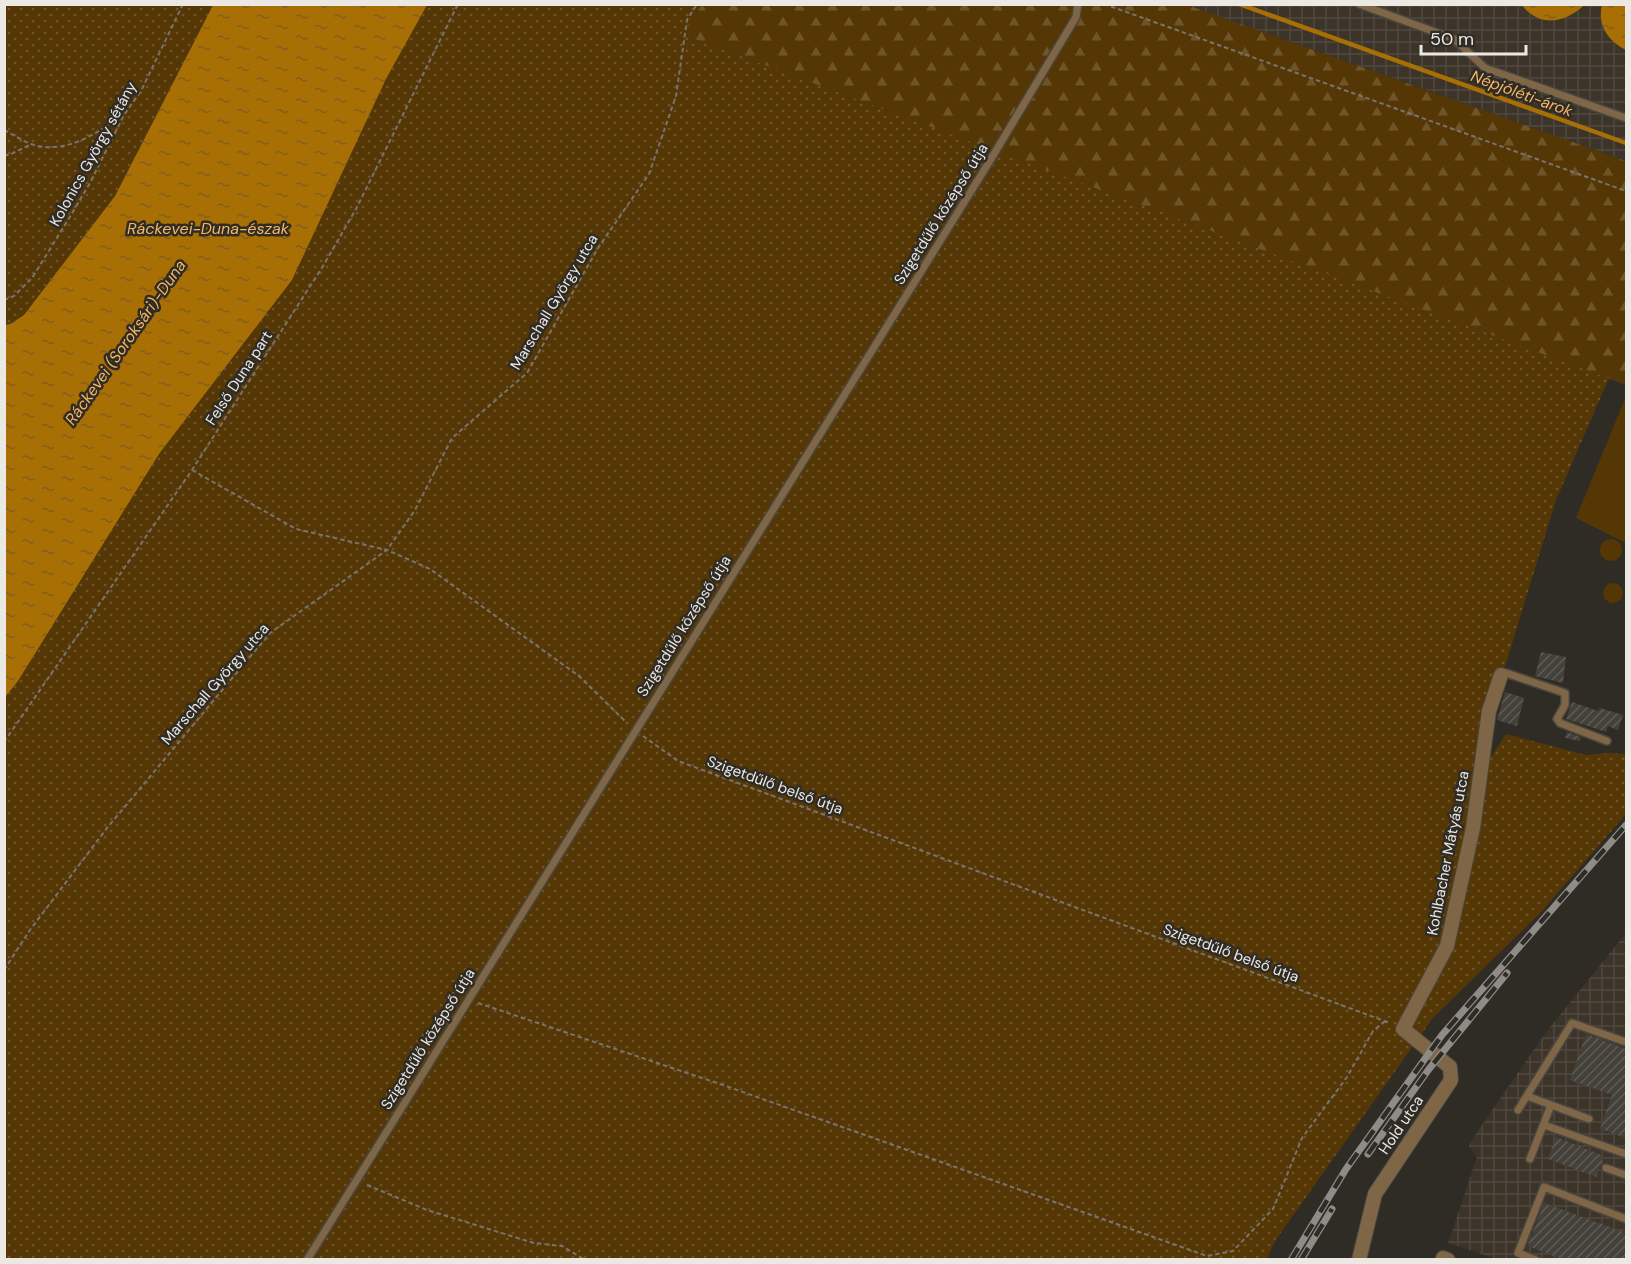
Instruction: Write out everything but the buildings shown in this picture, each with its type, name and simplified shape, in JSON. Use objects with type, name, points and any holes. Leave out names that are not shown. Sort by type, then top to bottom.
[{"type":"street","name":"Kohlbacher Mátyás utca","points":[[1403,1029],[1447,946],[1473,828],[1489,711],[1502,675]]},
{"type":"street","name":"Hold utca","points":[[1359,1260],[1375,1194],[1451,1080],[1450,1067],[1403,1029]]},
{"type":"lane","name":"Szigetdűlő középső útja","points":[[307,1260],[634,730],[991,159],[1076,17],[1078,4]]},
{"type":"lane","points":[[1359,4],[1454,39],[1485,68],[1626,118]]},
{"type":"lane","points":[[1502,675],[1506,673],[1565,693],[1565,705],[1557,719],[1560,723],[1607,741]]},
{"type":"lane","points":[[1518,1110],[1572,1023],[1626,1042]]},
{"type":"lane","points":[[1527,1096],[1588,1119]]},
{"type":"lane","points":[[1530,1159],[1551,1105]]},
{"type":"lane","points":[[1544,1125],[1626,1154]]},
{"type":"lane","points":[[1606,1168],[1626,1176]]},
{"type":"lane","points":[[1536,1260],[1518,1253],[1544,1187],[1626,1219]]},
{"type":"path","name":"Kolonics György sétány","points":[[4,300],[14,297],[32,278],[90,183],[124,115],[141,91],[183,4]]},
{"type":"path","name":"Felső Duna part","points":[[4,742],[192,470],[323,266],[356,209],[458,4]]},
{"type":"path","name":"Marschall György utca","points":[[4,970],[30,930],[108,828],[270,633],[387,550],[415,510],[452,438],[527,373],[598,248],[649,174],[676,96],[687,20],[698,4]]},
{"type":"path","points":[[1104,4],[1626,192]]},
{"type":"path","points":[[4,130],[32,144],[46,147],[69,145],[86,139],[124,115]]},
{"type":"path","points":[[4,155],[9,155],[32,144]]},
{"type":"path","name":"Szigetdűlő belső útja","points":[[192,470],[296,529],[387,550],[430,569],[579,676],[634,730],[678,761],[1403,1029]]},
{"type":"path","points":[[468,1000],[726,1086],[1207,1256],[1233,1251],[1273,1209],[1302,1138],[1347,1077],[1373,1030],[1385,1021]]},
{"type":"path","points":[[356,1180],[427,1210],[534,1243],[562,1246],[585,1260]]},
{"type":"shaded area","points":[[1187,5],[1626,5],[1626,161]]},
{"type":"shaded area","points":[[1626,933],[1626,1259],[1496,1259],[1448,1243],[1477,1157],[1469,1146],[1473,1138],[1546,1032]]},
{"type":"green space","points":[[4,5],[213,5],[115,196],[24,315],[5,325]]},
{"type":"green space","points":[[427,5],[702,5],[682,34],[1609,378],[1556,500],[1495,699],[1489,760],[1506,734],[1586,755],[1626,754],[1626,814],[1542,911],[1432,1019],[1275,1241],[1267,1259],[5,1259],[4,697],[18,681],[159,454],[292,280],[386,79]]},
{"type":"green space","points":[[702,5],[1187,5],[1626,161],[1626,385],[681,34]]},
{"type":"green space","points":[[1626,396],[1626,543],[1576,518]]},
{"type":"green space","points":[[1611,539],[1619,542],[1622,550],[1619,558],[1611,561],[1603,558],[1600,550],[1603,542]]},
{"type":"green space","points":[[1609,583],[1617,583],[1623,589],[1623,597],[1617,603],[1609,603],[1603,597],[1603,589]]},
{"type":"water","name":"Ráckevei-Duna-észak","points":[[213,5],[427,5],[386,79],[292,280],[159,454],[18,681],[5,697],[5,325],[24,315],[115,196]]},
{"type":"water","points":[[1522,5],[1584,5],[1561,19],[1544,20],[1536,17]]},
{"type":"water","points":[[1602,5],[1626,5],[1626,50],[1605,32],[1601,19]]},
{"type":"waterway","name":"Népjóléti-árok","points":[[1239,4],[1626,143]]},
{"type":"railway","points":[[1291,1260],[1346,1169],[1442,1035],[1626,825]]},
{"type":"railway","points":[[1368,1154],[1429,1069],[1507,973]]},
{"type":"railway","points":[[1301,1260],[1332,1209]]},
{"type":"water label","name":"Ráckevei (Soroksári)-Duna","points":[[125,342]]}]
